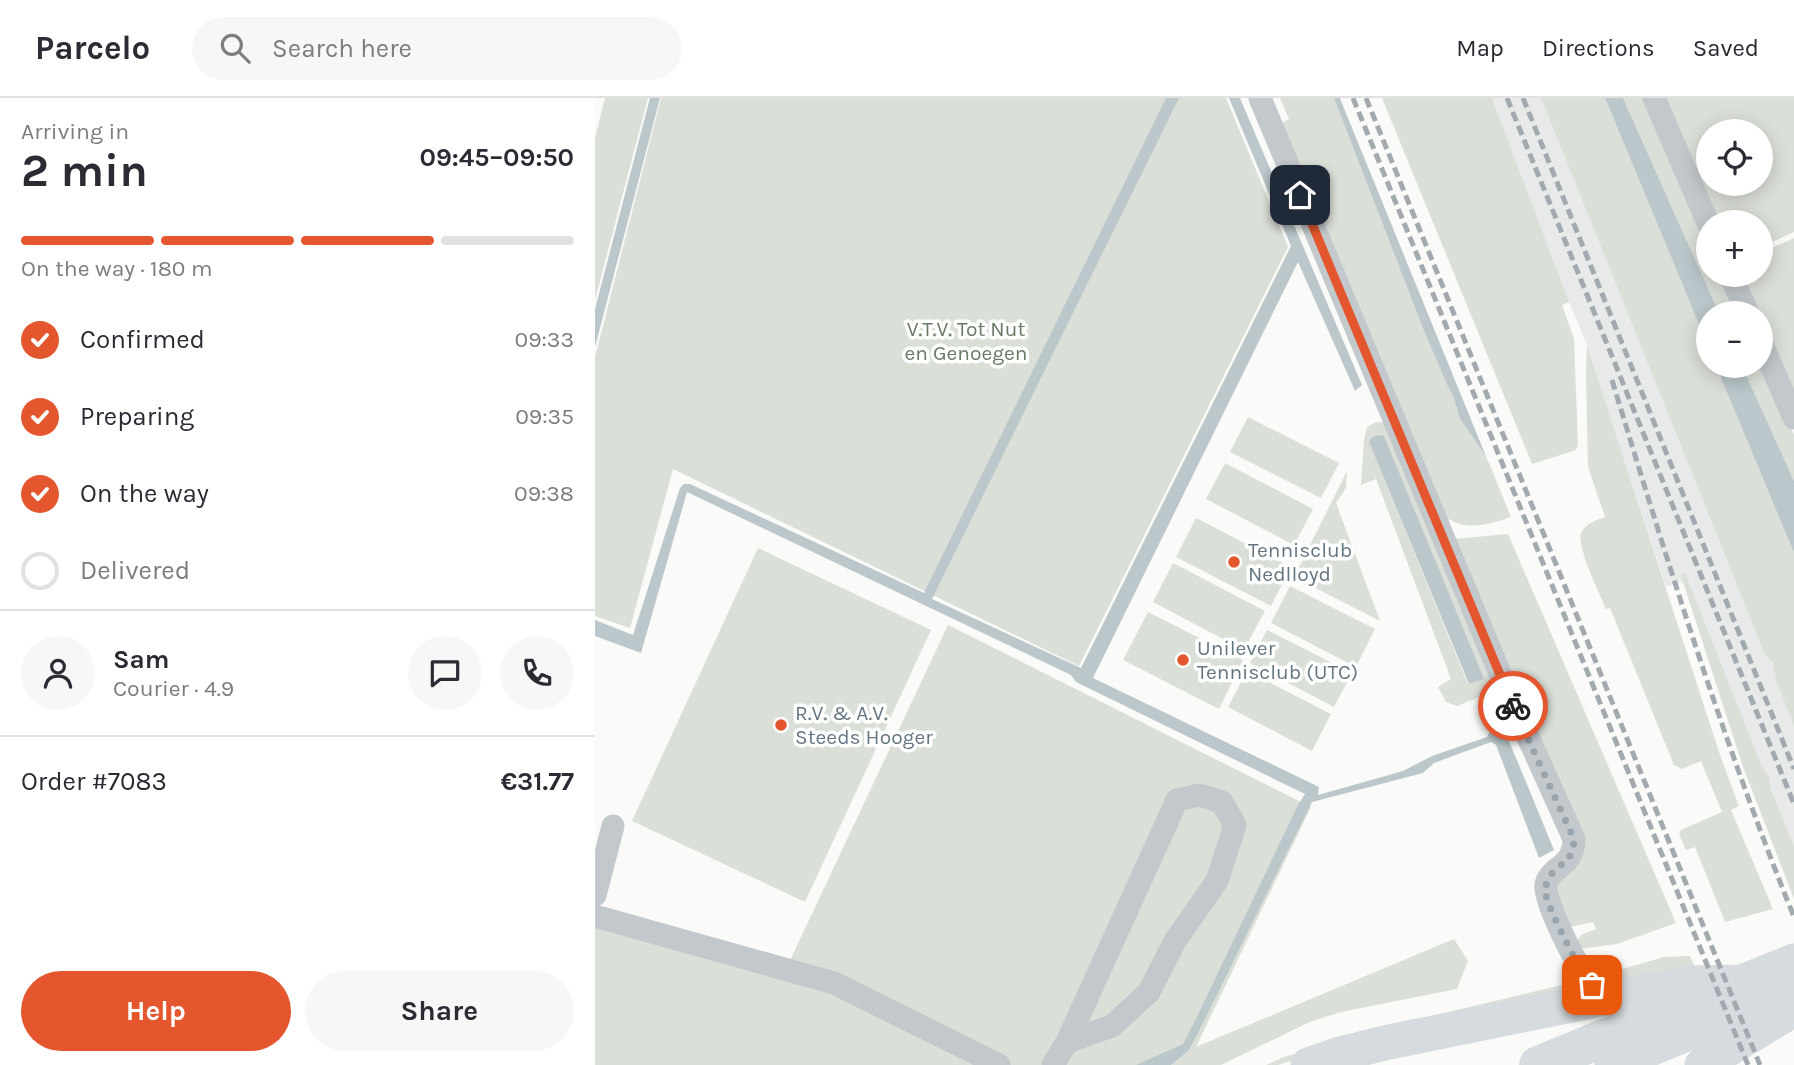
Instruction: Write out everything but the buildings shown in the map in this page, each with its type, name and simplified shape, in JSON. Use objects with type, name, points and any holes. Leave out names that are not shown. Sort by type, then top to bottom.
[{"type":"highway","points":[[1538,1065],[1632,1009]]},
{"type":"main road","points":[[1308,1065],[1352,1051],[1495,1022],[1632,1009],[1742,982],[1794,961]]},
{"type":"main road","points":[[1612,1065],[1794,989]]},
{"type":"main road","points":[[1702,1065],[1783,1016],[1794,1006]]},
{"type":"main road","points":[[1465,1039],[1495,1022]]},
{"type":"street","points":[[1260,98],[1509,695],[1574,839],[1574,850],[1547,882],[1545,892],[1550,906],[1583,974],[1592,985],[1632,1009]]},
{"type":"street","points":[[1654,98],[1702,210]]},
{"type":"street","points":[[1773,370],[1794,418]]},
{"type":"street","points":[[1053,1065],[1067,1042],[1177,800],[1199,795],[1222,802],[1235,825],[1217,881],[1175,940],[1149,992],[1112,1026],[1067,1042]]},
{"type":"street","points":[[595,895],[613,827]]},
{"type":"street","points":[[595,916],[834,983],[999,1065]]},
{"type":"shaded area","points":[[650,98],[660,98],[595,347],[595,309]]},
{"type":"shaded area","points":[[1166,98],[1179,98],[932,599],[1081,668],[1291,246],[1229,98],[1240,98],[1362,385],[1355,391],[1298,262],[1093,678],[1319,787],[1318,795],[1403,771],[1432,756],[1487,737],[1490,731],[1502,724],[1554,850],[1539,858],[1496,745],[1491,742],[1434,763],[1423,773],[1312,802],[1188,1051],[1171,1065],[1136,1065],[1183,1044],[1305,794],[1076,682],[1071,675],[687,492],[641,653],[595,636],[595,620],[633,635],[680,488],[684,484],[690,484],[924,593]]},
{"type":"shaded area","points":[[1334,98],[1340,98],[1487,458],[1460,419]]},
{"type":"shaded area","points":[[1492,98],[1541,98],[1765,655],[1773,663],[1776,681],[1794,726],[1794,846],[1770,787],[1770,778],[1762,767],[1681,574],[1683,582],[1666,587],[1587,345]]},
{"type":"shaded area","points":[[1605,98],[1623,98],[1696,261],[1696,287],[1707,287],[1714,301],[1696,301],[1696,317]]},
{"type":"shaded area","points":[[1721,378],[1747,378],[1794,481],[1794,553]]},
{"type":"shaded area","points":[[1384,436],[1484,679],[1469,684],[1369,442],[1372,437]]},
{"type":"green space","points":[[605,98],[648,98],[595,300],[595,138]]},
{"type":"green space","name":"V.T.V. Tot Nut en Genoegen","points":[[661,98],[1226,98],[1288,247],[1079,666],[673,469],[630,628],[595,616],[595,357]]},
{"type":"green space","points":[[1280,98],[1334,98],[1460,419],[1487,458],[1511,517],[1487,524],[1470,525],[1454,522],[1446,517],[1282,123],[1289,119]]},
{"type":"green space","points":[[1382,98],[1492,98],[1569,302],[1562,305],[1574,339],[1576,450],[1532,464]]},
{"type":"green space","points":[[1541,98],[1605,98],[1696,317],[1696,378],[1721,378],[1794,553],[1794,726],[1776,681],[1773,663],[1765,655]]},
{"type":"green space","points":[[1623,98],[1647,98],[1696,211],[1696,261]]},
{"type":"green space","points":[[1665,98],[1794,98],[1794,232],[1773,242],[1773,210],[1712,210],[1706,196],[1773,196],[1773,119],[1696,119],[1696,172]]},
{"type":"green space","points":[[1794,238],[1794,400],[1773,352],[1773,301],[1751,301],[1744,287],[1773,287],[1773,248]]},
{"type":"green space","points":[[1707,287],[1729,287],[1736,301],[1714,301]]},
{"type":"green space","points":[[1587,345],[1739,806],[1731,810],[1773,909],[1725,922],[1695,847],[1686,850],[1679,834],[1681,830],[1722,812],[1701,761],[1682,769],[1674,765],[1610,608],[1606,609],[1585,559],[1581,533],[1588,525],[1605,517],[1588,467]]},
{"type":"green space","points":[[1747,378],[1769,378],[1794,435],[1794,481]]},
{"type":"green space","name":"Tennisclub Nedlloyd","points":[[1248,417],[1339,463],[1321,498],[1230,452]]},
{"type":"green space","points":[[1376,422],[1388,423],[1497,690],[1457,706],[1446,702],[1438,687],[1451,679],[1376,479],[1361,485],[1367,427]],"holes":[[[1372,437],[1384,437],[1483,679],[1468,684],[1369,442]]]},
{"type":"green space","name":"Tennisclub Nedlloyd","points":[[1225,463],[1313,509],[1294,545],[1206,499]]},
{"type":"green space","points":[[1347,471],[1346,488],[1336,503],[1380,621],[1294,577]]},
{"type":"green space","name":"Tennisclub Nedlloyd","points":[[1196,518],[1291,567],[1271,606],[1176,557]]},
{"type":"green space","points":[[1508,534],[1676,923],[1617,944],[1580,949],[1575,945],[1581,935],[1596,929],[1593,922],[1570,927],[1552,884],[1575,866],[1453,539]]},
{"type":"green space","name":"R.V. & A.V. Steeds Hooger","points":[[758,548],[931,630],[805,902],[632,821]]},
{"type":"green space","name":"Tennisclub Nedlloyd","points":[[1173,563],[1265,611],[1244,650],[1153,602]]},
{"type":"green space","points":[[1685,573],[1762,767],[1770,778],[1770,787],[1794,846],[1794,899],[1743,767],[1683,582],[1681,574]]},
{"type":"green space","name":"Unilever Tennisclub (UTC)","points":[[1290,586],[1375,629],[1356,667],[1271,623]]},
{"type":"green space","name":"Unilever Tennisclub (UTC)","points":[[1148,612],[1243,660],[1219,709],[1123,660]]},
{"type":"green space","points":[[948,625],[1311,807],[1196,1047],[1454,939],[1468,961],[1457,989],[1341,1012],[1312,1021],[1221,1065],[1171,1065],[1177,1060],[1162,1065],[595,1065],[595,920],[785,971]]},
{"type":"green space","name":"Unilever Tennisclub (UTC)","points":[[1267,630],[1352,673],[1334,707],[1250,663]]},
{"type":"green space","name":"Unilever Tennisclub (UTC)","points":[[1247,671],[1331,714],[1312,751],[1228,707]]},
{"type":"green space","points":[[1690,956],[1696,970],[1606,980],[1604,977],[1605,974],[1664,957]]},
{"type":"green space","points":[[1579,981],[1593,990],[1379,1033],[1278,1065],[1266,1065],[1284,1057],[1381,1028]]},
{"type":"pier","points":[[1340,98],[1344,98],[1490,456],[1488,461]]},
{"type":"railway","points":[[1353,98],[1748,1065]]},
{"type":"railway","points":[[1366,98],[1760,1065]]},
{"type":"railway","points":[[1507,98],[1794,804]]},
{"type":"railway","points":[[1523,98],[1794,769]]},
{"type":"railway","points":[[1612,380],[1720,717],[1794,917]]},
{"type":"way so far","points":[[1513,706],[1574,839],[1574,850],[1567,861],[1552,874],[1545,892],[1583,974],[1592,985]]},
{"type":"place","name":"Tennisclub Nedlloyd","points":[[1234,562]]},
{"type":"place","name":"Unilever Tennisclub (UTC)","points":[[1183,660]]},
{"type":"place","name":"R.V. & A.V. Steeds Hooger","points":[[781,725]]},
{"type":"route","points":[[1300,195],[1513,706]]}]
